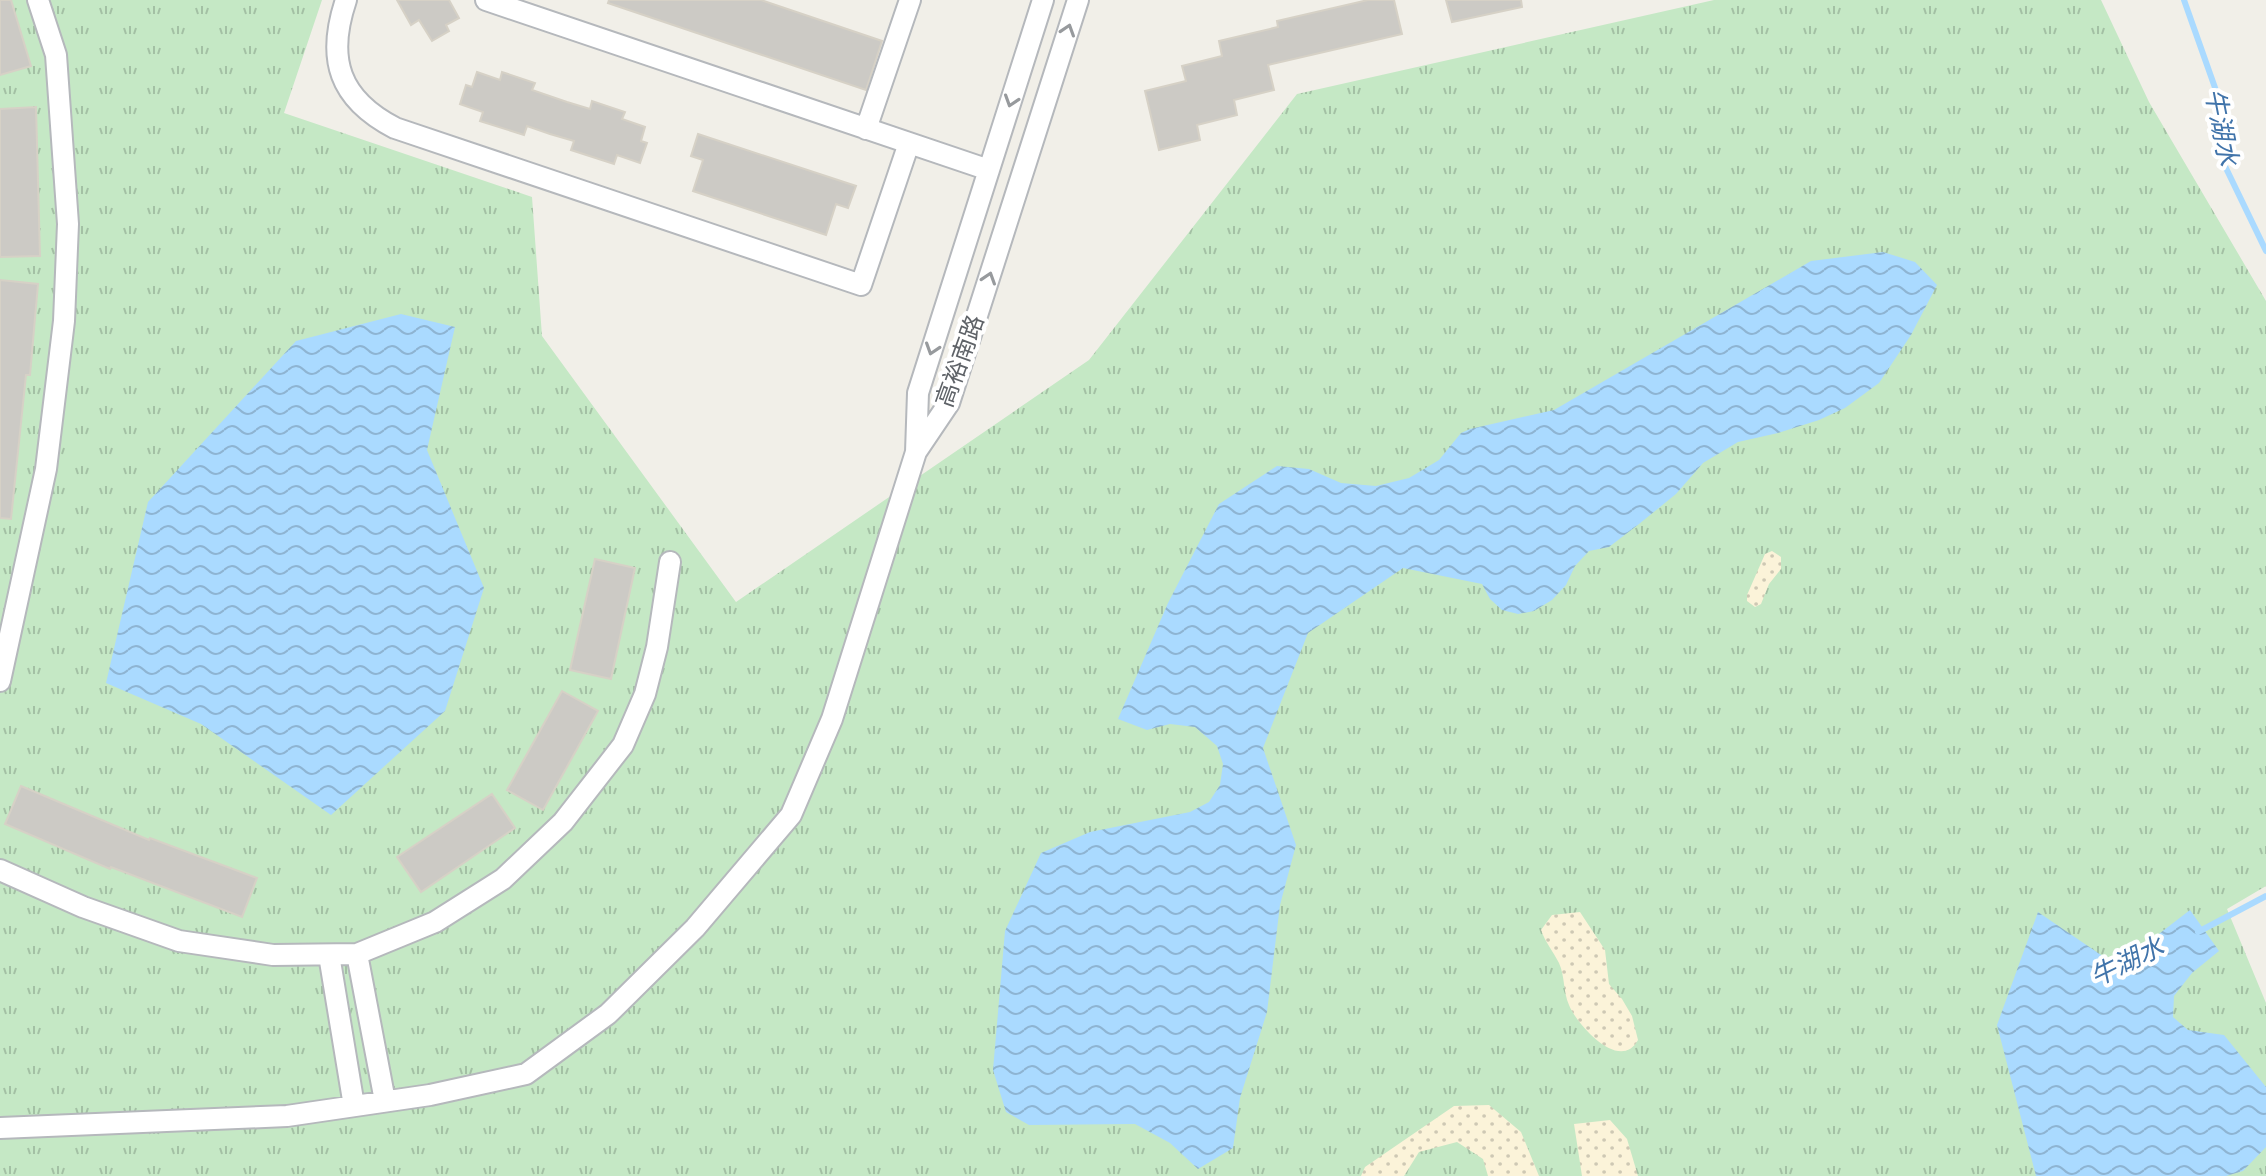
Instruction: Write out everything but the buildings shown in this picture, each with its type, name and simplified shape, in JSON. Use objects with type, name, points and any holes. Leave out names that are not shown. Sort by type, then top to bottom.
[{"type":"street","points":[[0,681],[46,469],[64,321],[68,224],[56,55],[38,0]]},
{"type":"street","points":[[346,0],[336,34],[337,58],[344,80],[356,101],[373,117],[410,133],[861,285],[909,143]]},
{"type":"street","points":[[486,0],[989,170]]},
{"type":"street","points":[[866,129],[910,0]]},
{"type":"street","name":"高裕南路","points":[[916,452],[918,393],[1043,0]]},
{"type":"street","name":"高裕南路","points":[[916,452],[949,403],[1078,0]]},
{"type":"street","points":[[0,1128],[287,1116],[430,1095],[526,1074],[608,1014],[695,928],[791,815],[832,719],[916,452]]},
{"type":"street","points":[[0,870],[83,907],[179,941],[273,955],[357,954],[435,922],[503,879],[563,822],[623,745],[645,694],[657,647],[670,562]]},
{"type":"street","points":[[357,954],[385,1101]]},
{"type":"street","points":[[329,955],[354,1106]]},
{"type":"green space","points":[[0,0],[322,0],[284,113],[532,197],[542,336],[736,602],[1089,360],[1297,94],[1714,0],[2101,0],[2149,102],[2266,301],[2266,886],[2227,909],[2266,1003],[2266,1176],[0,1176]]},
{"type":"sand","points":[[1772,551],[1781,557],[1781,569],[1769,584],[1761,604],[1755,607],[1747,601],[1747,595],[1765,554]]},
{"type":"sand","points":[[1580,912],[1605,950],[1609,984],[1632,1016],[1638,1040],[1630,1049],[1610,1049],[1581,1024],[1567,1000],[1559,963],[1541,930],[1552,915]]},
{"type":"sand","points":[[1489,1105],[1521,1132],[1539,1176],[1488,1176],[1483,1159],[1457,1142],[1419,1152],[1404,1176],[1361,1176],[1365,1167],[1454,1106]]},
{"type":"sand","points":[[1610,1120],[1627,1139],[1638,1176],[1582,1176],[1574,1124]]},
{"type":"water","points":[[1883,252],[1915,262],[1937,285],[1911,335],[1879,383],[1845,408],[1819,420],[1738,442],[1703,463],[1676,494],[1639,524],[1609,547],[1589,551],[1575,566],[1566,585],[1552,600],[1534,611],[1518,614],[1502,610],[1490,599],[1482,584],[1403,568],[1308,633],[1263,748],[1296,845],[1280,905],[1267,1012],[1240,1098],[1233,1148],[1198,1169],[1170,1143],[1135,1124],[1029,1125],[1006,1112],[993,1070],[1005,931],[1041,853],[1090,832],[1190,812],[1209,802],[1220,785],[1223,764],[1217,746],[1195,727],[1170,724],[1147,730],[1118,719],[1168,603],[1219,504],[1277,466],[1309,469],[1341,483],[1376,486],[1409,478],[1439,460],[1461,433],[1554,410],[1811,261]]},
{"type":"water","points":[[401,314],[455,327],[427,450],[484,588],[445,711],[331,815],[201,724],[106,683],[148,502],[296,341]]},
{"type":"water","points":[[2190,910],[2219,951],[2192,973],[2174,996],[2173,1017],[2188,1030],[2224,1035],[2266,1087],[2266,1147],[2243,1171],[2226,1176],[2036,1176],[1997,1025],[2038,912],[2107,959],[2151,940]]},
{"type":"waterway","name":"牛湖水","points":[[2184,0],[2219,99],[2224,164],[2266,251]]},
{"type":"waterway","name":"牛湖水","points":[[2198,932],[2266,896]]}]
